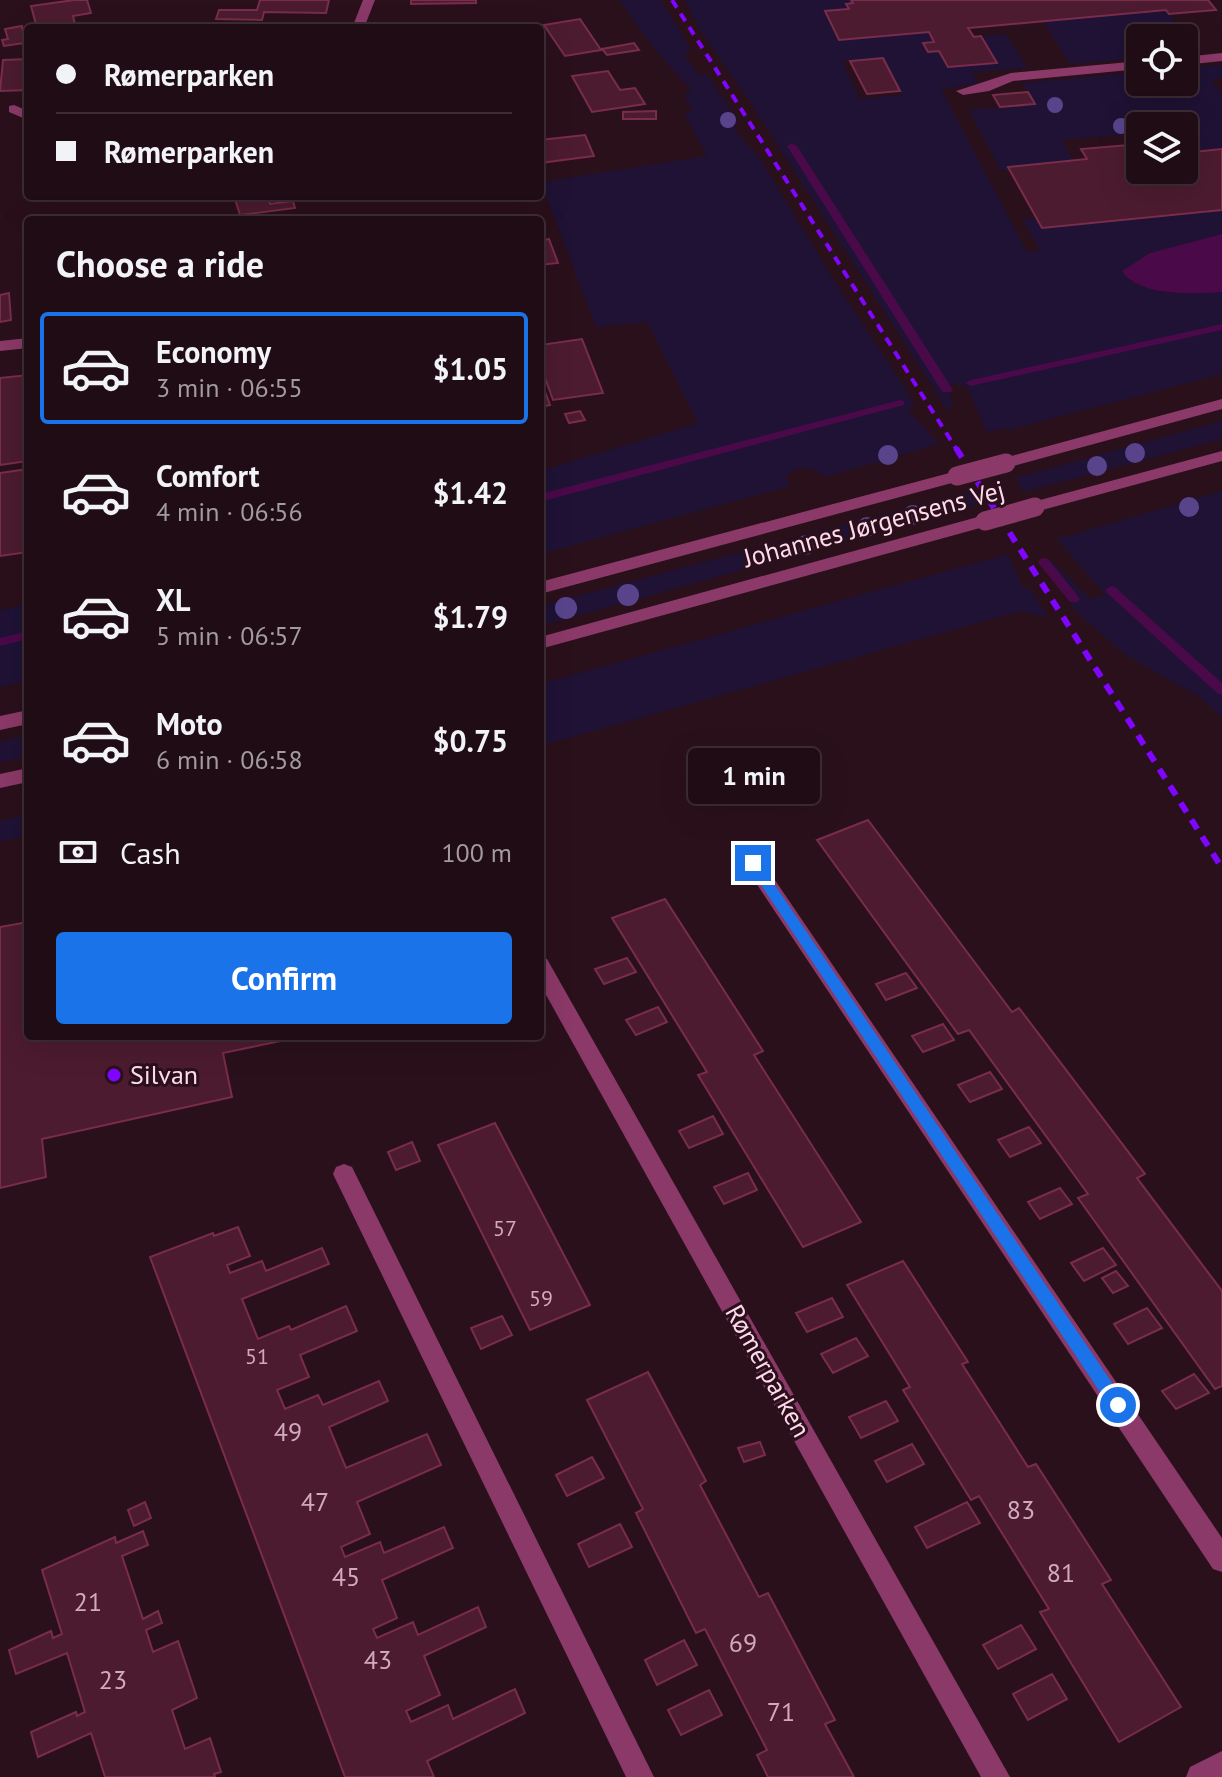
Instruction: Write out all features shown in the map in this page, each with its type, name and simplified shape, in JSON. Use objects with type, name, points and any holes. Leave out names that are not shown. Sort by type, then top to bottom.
[{"type":"street","points":[[360,24],[369,0]]},
{"type":"street","points":[[1198,60],[1222,57]]},
{"type":"street","points":[[963,91],[984,88],[1011,77],[1126,66]]},
{"type":"street","points":[[14,109],[24,114]]},
{"type":"street","points":[[0,346],[24,343]]},
{"type":"street","name":"Johannes Jørgensens Vej","points":[[544,587],[1222,404]]},
{"type":"street","name":"Johannes Jørgensens Vej","points":[[544,642],[1222,456]]},
{"type":"street","points":[[0,723],[24,718]]},
{"type":"street","points":[[0,781],[24,776]]},
{"type":"street","points":[[753,863],[1222,1560]]},
{"type":"street","name":"Rømerparken","points":[[544,972],[996,1777]]},
{"type":"street","points":[[344,1174],[640,1777]]},
{"type":"street","points":[[1200,1777],[1222,1765]]},
{"type":"shaded area","points":[[619,0],[661,0],[690,48],[685,56],[698,75],[707,74],[738,121],[735,128],[738,133],[761,160],[836,284],[906,389],[914,406],[908,410],[939,444],[826,477],[810,469],[799,468],[785,478],[791,486],[544,553],[544,470],[698,423],[647,322],[596,327],[544,190],[544,182],[707,156],[685,115],[692,110],[684,94],[692,91],[652,46]]},
{"type":"shaded area","points":[[685,0],[851,0],[853,3],[846,4],[849,9],[929,32],[934,42],[924,43],[939,51],[996,62],[981,36],[1006,34],[1027,68],[973,72],[978,84],[941,89],[1027,252],[1040,250],[1022,219],[1036,218],[1042,228],[1222,210],[1222,234],[1150,253],[1124,275],[1145,288],[1157,291],[1184,294],[1222,292],[1222,374],[1008,430],[987,432],[967,387],[949,383],[953,409],[946,408],[744,93],[697,26]],"holes":[[[883,58],[902,95],[860,99],[842,61]]]},
{"type":"shaded area","points":[[1166,10],[1176,24],[1126,24],[1126,59],[1070,64],[1043,21]]},
{"type":"shaded area","points":[[1222,65],[1222,78],[1212,80],[1222,94],[1222,149],[1198,152],[1198,112],[1126,112],[1126,134],[1062,140],[1072,160],[1009,167],[1010,170],[1001,171],[969,110],[1035,104],[1022,83],[1126,73],[1126,96],[1198,96],[1198,67]]},
{"type":"shaded area","points":[[1222,234],[1222,292],[1154,290],[1141,286],[1122,271],[1150,253]]},
{"type":"shaded area","points":[[1222,421],[1222,439],[1024,492],[1015,478]]},
{"type":"shaded area","points":[[969,491],[978,505],[544,625],[544,605]]},
{"type":"shaded area","points":[[1222,491],[1222,718],[1200,697],[1126,655],[1076,612],[1043,562],[1050,560],[1091,599],[1105,594],[1057,539]]},
{"type":"shaded area","points":[[1008,554],[1023,589],[1031,590],[1048,618],[1021,611],[544,745],[544,683]]},
{"type":"shaded area","points":[[24,605],[24,681],[0,687],[0,610]]},
{"type":"shaded area","points":[[24,736],[24,758],[0,762],[0,742]]},
{"type":"shaded area","points":[[24,816],[24,837],[0,841],[0,821]]},
{"type":"building","points":[[87,0],[91,13],[73,16],[75,24],[36,24],[31,6]]},
{"type":"building","points":[[260,0],[329,0],[326,13],[264,12],[262,20],[216,19],[219,10],[257,10]]},
{"type":"building","points":[[411,0],[476,0],[476,3],[411,4]]},
{"type":"building","points":[[851,0],[1208,0],[1216,10],[1169,14],[1166,10],[968,28],[974,37],[981,36],[997,63],[948,67],[939,51],[928,52],[923,43],[934,42],[929,32],[839,40],[825,11],[849,9],[846,4],[853,3]]},
{"type":"building","points":[[580,19],[601,50],[565,56],[544,25]]},
{"type":"building","points":[[22,26],[24,43],[4,46],[2,40],[8,39],[5,29]]},
{"type":"building","points":[[634,43],[639,50],[607,55],[602,49]]},
{"type":"building","points":[[883,58],[900,91],[867,94],[850,61]]},
{"type":"building","points":[[24,59],[24,90],[0,91],[3,60]]},
{"type":"building","points":[[608,71],[620,90],[635,88],[645,104],[592,112],[572,76]]},
{"type":"building","points":[[1028,92],[1035,104],[1000,107],[993,95]]},
{"type":"building","points":[[656,111],[656,119],[623,119],[623,112]]},
{"type":"building","points":[[585,135],[594,156],[544,162],[544,140]]},
{"type":"building","points":[[1126,145],[1126,184],[1198,184],[1198,152],[1222,149],[1222,210],[1042,228],[1008,167],[1087,159],[1081,149]]},
{"type":"building","points":[[235,200],[269,200],[270,204],[293,201],[295,208],[240,215]]},
{"type":"building","points":[[549,239],[558,263],[544,265],[544,240]]},
{"type":"building","points":[[9,293],[11,320],[0,322],[0,295]]},
{"type":"building","points":[[582,339],[603,393],[553,400],[544,375],[544,344]]},
{"type":"building","points":[[24,375],[24,462],[0,465],[0,378]]},
{"type":"building","points":[[544,389],[550,405],[544,406]]},
{"type":"building","points":[[580,411],[585,420],[569,423],[565,414]]},
{"type":"building","points":[[24,470],[24,553],[0,556],[0,473]]},
{"type":"building","points":[[868,820],[1012,1012],[1019,1008],[1145,1174],[1137,1178],[1222,1291],[1222,1386],[1215,1389],[1078,1198],[1088,1194],[969,1030],[958,1034],[817,840]]},
{"type":"building","points":[[665,899],[763,1051],[754,1055],[861,1222],[803,1247],[698,1075],[707,1072],[612,918]]},
{"type":"building","name":"Silvan","points":[[24,923],[24,1040],[285,1040],[223,1053],[232,1097],[42,1139],[46,1177],[0,1188],[0,927]]},
{"type":"building","points":[[627,958],[636,972],[604,984],[595,969]]},
{"type":"building","points":[[906,973],[917,988],[886,1000],[876,984]]},
{"type":"building","points":[[658,1007],[667,1022],[636,1035],[626,1020]]},
{"type":"building","points":[[943,1024],[954,1040],[923,1052],[912,1036]]},
{"type":"building","points":[[990,1072],[1002,1089],[970,1102],[958,1085]]},
{"type":"building","points":[[713,1116],[723,1134],[689,1148],[679,1131]]},
{"type":"building","points":[[495,1123],[590,1305],[530,1330],[438,1145]]},
{"type":"building","points":[[1029,1127],[1041,1143],[1010,1157],[998,1140]]},
{"type":"building","points":[[412,1142],[420,1161],[396,1170],[388,1152]]},
{"type":"building","points":[[748,1173],[757,1190],[724,1204],[714,1187]]},
{"type":"building","points":[[1060,1188],[1072,1204],[1040,1219],[1028,1202]]},
{"type":"building","points":[[238,1227],[250,1256],[227,1265],[230,1273],[262,1261],[266,1271],[322,1248],[329,1264],[242,1299],[258,1339],[289,1326],[291,1330],[346,1306],[357,1331],[300,1355],[309,1377],[277,1390],[285,1409],[318,1395],[323,1405],[379,1381],[388,1401],[329,1427],[346,1468],[427,1434],[441,1465],[357,1502],[370,1534],[341,1547],[345,1557],[380,1542],[384,1553],[444,1527],[453,1548],[382,1580],[397,1618],[373,1629],[377,1638],[413,1622],[418,1635],[478,1607],[486,1627],[424,1656],[440,1695],[406,1711],[411,1722],[448,1705],[453,1719],[515,1689],[525,1713],[427,1761],[434,1777],[345,1777],[150,1257]]},
{"type":"building","points":[[1103,1248],[1116,1265],[1084,1281],[1071,1263]]},
{"type":"building","points":[[903,1261],[968,1362],[962,1364],[1028,1467],[1036,1464],[1111,1580],[1102,1584],[1181,1707],[1119,1742],[1040,1612],[1049,1609],[979,1496],[971,1500],[903,1390],[910,1387],[847,1285]]},
{"type":"building","points":[[1116,1271],[1128,1286],[1113,1293],[1102,1278]]},
{"type":"building","points":[[832,1298],[843,1317],[807,1332],[796,1313]]},
{"type":"building","points":[[1147,1308],[1162,1328],[1128,1344],[1114,1324]]},
{"type":"building","points":[[502,1316],[512,1335],[481,1349],[471,1328]]},
{"type":"building","points":[[856,1338],[868,1356],[833,1373],[821,1354]]},
{"type":"building","points":[[648,1372],[706,1481],[700,1485],[759,1597],[768,1593],[835,1720],[825,1724],[854,1777],[768,1777],[757,1755],[767,1750],[705,1629],[696,1633],[636,1513],[643,1509],[587,1400]]},
{"type":"building","points":[[1194,1374],[1209,1393],[1176,1409],[1162,1391]]},
{"type":"building","points":[[886,1401],[898,1421],[861,1438],[849,1417]]},
{"type":"building","points":[[760,1442],[765,1455],[744,1462],[738,1448]]},
{"type":"building","points":[[912,1444],[924,1464],[887,1482],[875,1461]]},
{"type":"building","points":[[592,1457],[604,1478],[567,1496],[556,1475]]},
{"type":"building","points":[[145,1502],[151,1518],[134,1526],[128,1510]]},
{"type":"building","points":[[967,1502],[980,1523],[927,1548],[915,1527]]},
{"type":"building","points":[[620,1524],[632,1547],[589,1567],[578,1544]]},
{"type":"building","points":[[143,1531],[148,1545],[122,1556],[143,1619],[158,1611],[162,1623],[146,1630],[153,1652],[178,1641],[197,1698],[172,1710],[185,1749],[210,1738],[221,1772],[214,1774],[215,1777],[105,1777],[91,1733],[38,1757],[31,1732],[76,1712],[77,1716],[85,1712],[67,1653],[16,1674],[9,1650],[51,1631],[53,1638],[62,1634],[42,1570],[115,1537],[116,1543]]},
{"type":"building","points":[[1021,1625],[1036,1649],[998,1669],[983,1645]]},
{"type":"building","points":[[684,1640],[697,1665],[657,1685],[645,1660]]},
{"type":"building","points":[[1052,1674],[1067,1699],[1028,1720],[1013,1694]]},
{"type":"building","points":[[709,1690],[722,1715],[681,1735],[668,1710]]},
{"type":"waterway","points":[[792,146],[947,390]]},
{"type":"waterway","points":[[971,383],[1222,327]]},
{"type":"waterway","points":[[544,497],[900,403]]},
{"type":"waterway","points":[[1044,562],[1074,599]]},
{"type":"waterway","points":[[1111,590],[1222,690]]},
{"type":"waterway","points":[[0,642],[24,636]]},
{"type":"railway","points":[[672,0],[957,450]]},
{"type":"railway","points":[[956,448],[1222,868]]},
{"type":"place","name":"Silvan","points":[[114,1075]]},
{"type":"route","points":[[753,863],[1118,1405]]}]
